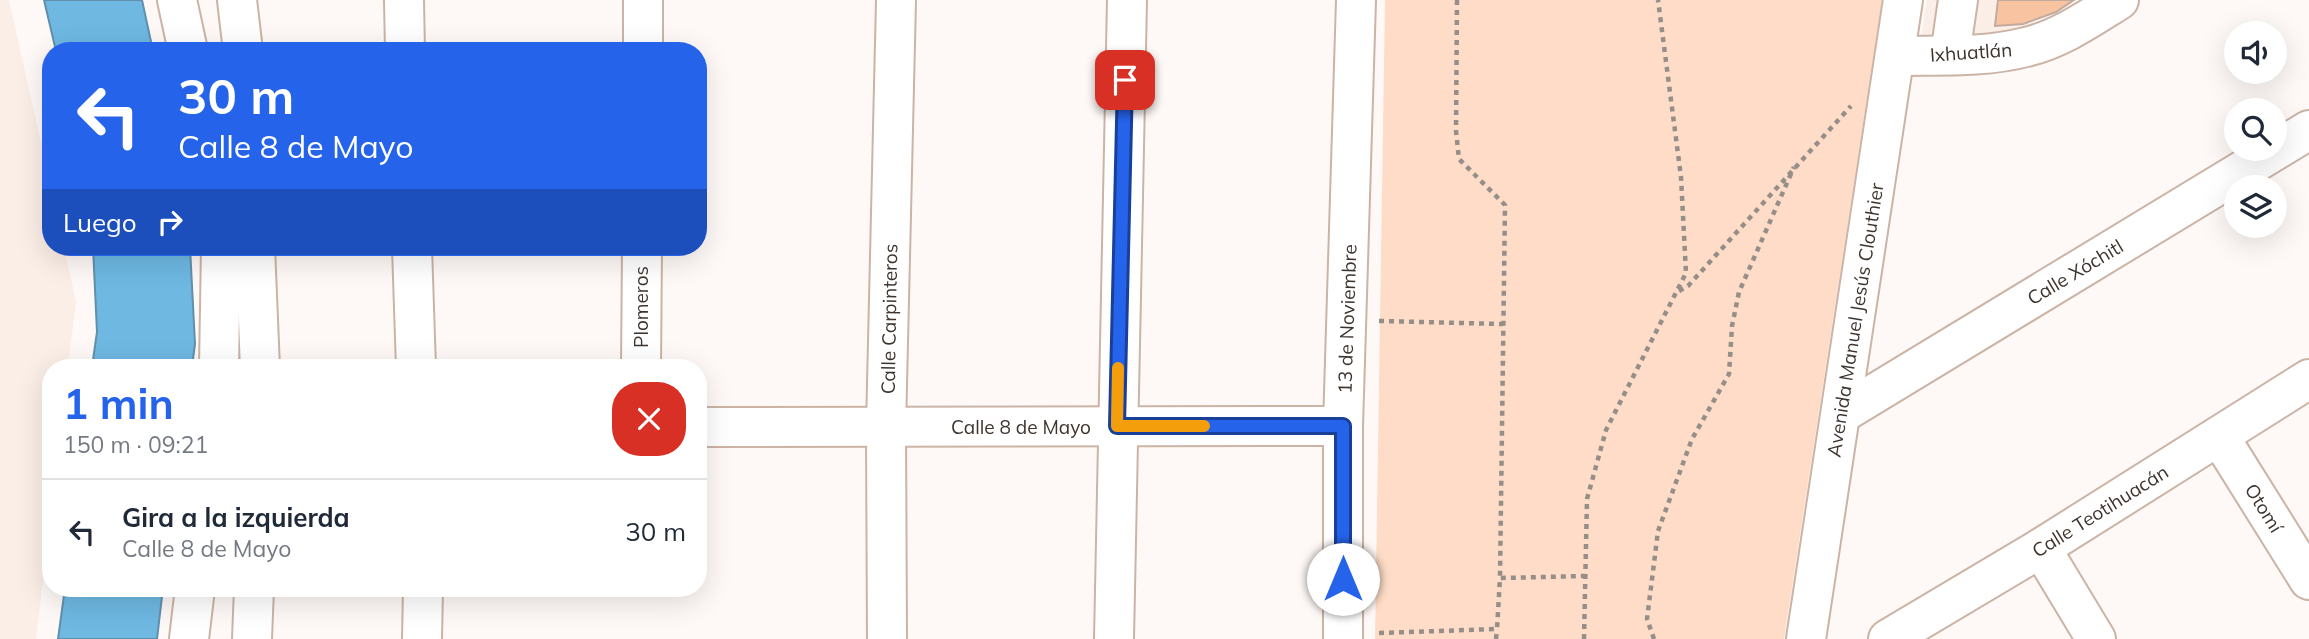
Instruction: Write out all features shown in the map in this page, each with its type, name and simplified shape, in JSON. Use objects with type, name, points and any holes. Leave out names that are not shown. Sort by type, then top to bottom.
[{"type":"street","points":[[177,0],[186,42]]},
{"type":"street","points":[[237,0],[242,42]]},
{"type":"street","points":[[404,0],[405,42]]},
{"type":"street","points":[[643,0],[643,42]]},
{"type":"street","name":"Calle Carpinteros","points":[[887,639],[886,428],[896,0]]},
{"type":"street","points":[[1114,639],[1127,0]]},
{"type":"street","name":"13 de Noviembre","points":[[1343,636],[1343,426],[1356,0]]},
{"type":"street","name":"Avenida Manuel Jesús Clouthier","points":[[1806,639],[1903,0]]},
{"type":"street","points":[[1950,55],[1958,0]]},
{"type":"street","name":"Ixhuatlán","points":[[1892,72],[1950,55],[2027,47],[2058,36],[2119,0]]},
{"type":"street","name":"Calle Xóchitl","points":[[1840,414],[2309,130]]},
{"type":"street","points":[[219,359],[221,256]]},
{"type":"street","points":[[255,256],[260,359]]},
{"type":"street","points":[[412,256],[416,359]]},
{"type":"street","name":"Plomeros","points":[[641,359],[642,256]]},
{"type":"street","name":"Calle Teotihuacán","points":[[1888,639],[2041,548],[2309,379]]},
{"type":"street","name":"Calle 8 de Mayo","points":[[707,427],[1343,426]]},
{"type":"street","name":"Otomí","points":[[2220,436],[2309,580]]},
{"type":"street","points":[[2041,548],[2096,639]]},
{"type":"street","points":[[188,639],[194,597]]},
{"type":"street","points":[[252,639],[254,597]]},
{"type":"street","points":[[422,639],[423,597]]},
{"type":"path","points":[[1457,0],[1456,131],[1459,159],[1505,205],[1500,578],[1496,639]]},
{"type":"path","points":[[1584,639],[1587,499],[1606,430],[1686,273],[1681,177],[1658,0]]},
{"type":"path","points":[[1678,291],[1688,286],[1848,107],[1892,72]]},
{"type":"path","points":[[1654,639],[1647,619],[1658,531],[1692,439],[1729,374],[1732,326],[1739,292],[1794,167]]},
{"type":"path","points":[[1347,320],[1503,324]]},
{"type":"path","points":[[1500,578],[1585,576]]},
{"type":"path","points":[[1343,636],[1497,629]]},
{"type":"shaded area","points":[[0,0],[9,0],[42,147],[42,256],[66,256],[76,302],[69,359],[42,359],[42,589],[36,639],[0,639]]},
{"type":"shaded area","points":[[1385,0],[1882,0],[1784,639],[1375,639]]},
{"type":"shaded area","points":[[1927,0],[2068,0],[2014,33],[1921,38]]},
{"type":"water","points":[[44,0],[142,0],[151,42],[54,42]]},
{"type":"water","points":[[93,256],[190,256],[195,344],[193,359],[93,359],[97,332]]},
{"type":"water","points":[[64,597],[162,597],[157,639],[58,639]]},
{"type":"building","points":[[1998,0],[2074,0],[2056,12],[2023,24],[1995,26]]},
{"type":"slow traffic","points":[[1118,368],[1117,426],[1204,426]]},
{"type":"route","points":[[1125,80],[1117,426],[1343,426],[1343,579]]}]
